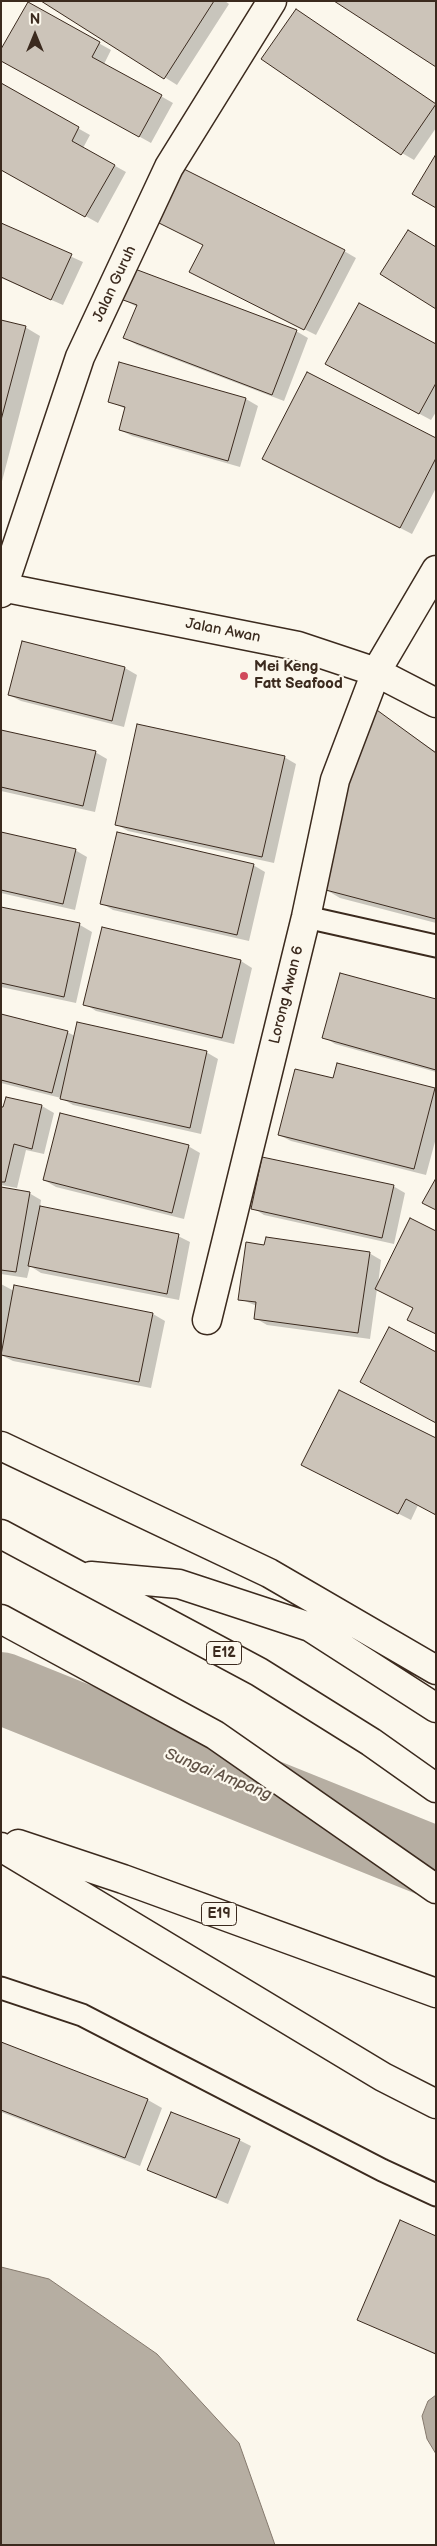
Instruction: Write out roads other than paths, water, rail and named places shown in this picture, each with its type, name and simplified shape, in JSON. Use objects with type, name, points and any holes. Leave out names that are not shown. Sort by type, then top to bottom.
[{"type":"main road","name":"Jalan Guruh","points":[[2,589],[80,357],[170,167],[272,1]]},
{"type":"main road","name":"Lorong Awan 6","points":[[207,1320],[306,917],[335,780],[376,672],[436,570]]},
{"type":"main road","name":"Jalan Awan","points":[[2,589],[298,646],[376,672],[428,697],[436,703]]},
{"type":"main road","points":[[1,1446],[269,1573],[436,1670]]},
{"type":"main road","name":"E12","points":[[1,1534],[259,1672],[371,1742],[436,1788]]},
{"type":"main road","points":[[80,1575],[180,1584],[310,1626],[436,1708]]},
{"type":"main road","points":[[1,1619],[215,1735],[432,1887]]},
{"type":"main road","name":"E19","points":[[1,1838],[123,1879],[436,1993]]},
{"type":"main road","points":[[1,1847],[383,2077],[436,2104]]},
{"type":"lane","points":[[306,917],[436,946]]},
{"type":"lane","points":[[1,1988],[82,2015],[382,2170],[436,2195]]},
{"type":"waterway","name":"Sungai Ampang","points":[[1,1688],[436,1863]]},
{"type":"place","name":"Mei Keng Fatt Seafood","points":[[244,676]]}]
